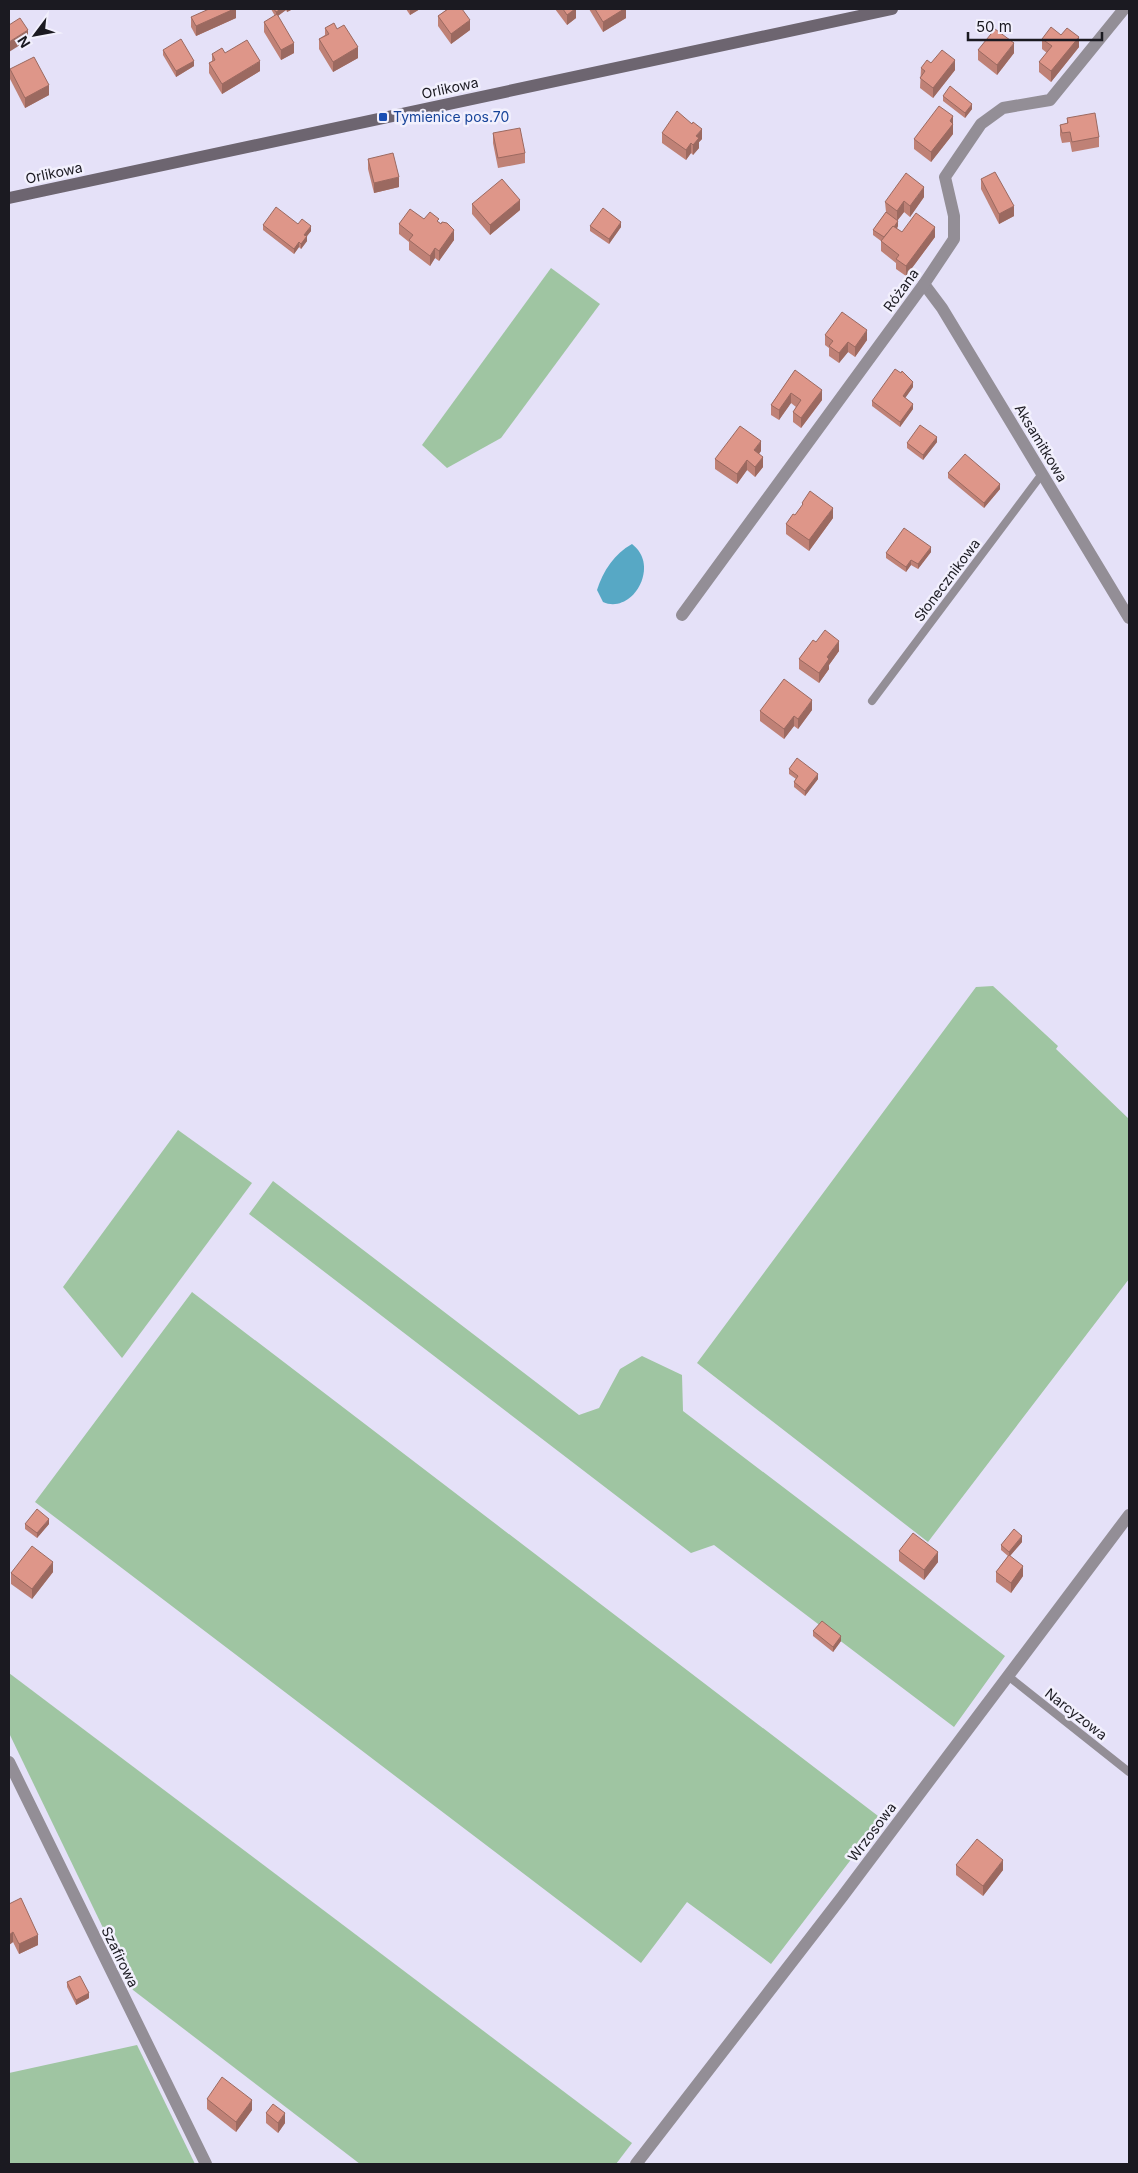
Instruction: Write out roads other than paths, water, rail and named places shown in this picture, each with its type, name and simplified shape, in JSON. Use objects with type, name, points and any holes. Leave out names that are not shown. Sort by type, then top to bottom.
[{"type":"street","name":"Orlikowa","points":[[11,197],[892,9]]},
{"type":"street","name":"Różana","points":[[682,615],[924,284],[954,239],[954,216],[945,177],[982,124],[1003,108],[1050,100],[1124,9]]},
{"type":"street","name":"Aksamitkowa","points":[[924,284],[942,308],[1129,615]]},
{"type":"street","name":"Wrzosowa","points":[[636,2164],[842,1897],[1129,1516]]},
{"type":"street","name":"Szafirowa","points":[[9,1762],[206,2164]]},
{"type":"lane","name":"Słonecznikowa","points":[[872,702],[1042,474]]},
{"type":"lane","name":"Narcyzowa","points":[[1008,1676],[1129,1772]]},
{"type":"water","points":[[632,544],[640,553],[644,564],[639,586],[633,595],[624,602],[614,604],[603,602],[597,590],[602,576],[615,558]]},
{"type":"place","name":"Tymienice pos.70","points":[[383,117]]}]
